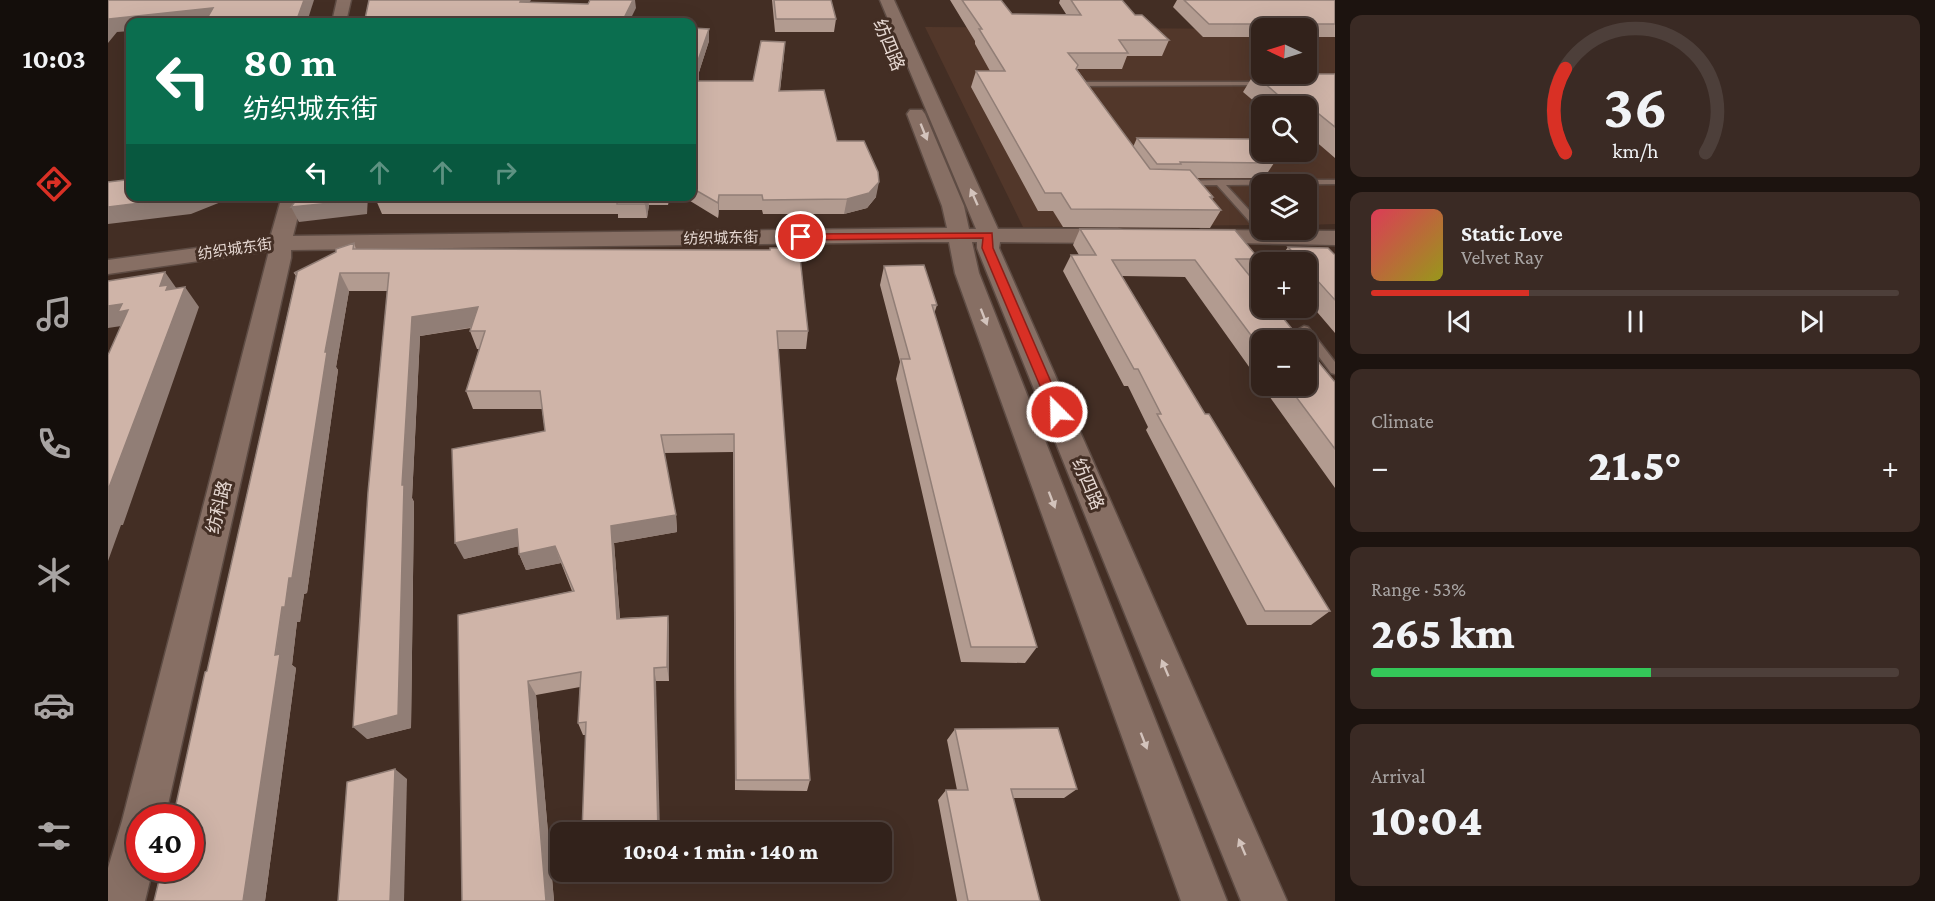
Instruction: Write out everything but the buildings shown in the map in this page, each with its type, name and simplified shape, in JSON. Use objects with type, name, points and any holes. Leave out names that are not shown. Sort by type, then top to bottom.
[{"type":"street","points":[[340,18],[344,0]]},
{"type":"street","name":"纺四路","points":[[871,0],[953,206],[967,273],[1204,901]]},
{"type":"street","name":"纺四路","points":[[887,0],[986,222],[988,248],[1264,901]]},
{"type":"street","name":"纺科路","points":[[146,804],[280,258],[280,243],[292,201]]},
{"type":"street","name":"纺织城东街","points":[[108,267],[280,243],[959,235],[1141,237]]},
{"type":"street","points":[[1176,237],[1251,238]]},
{"type":"street","points":[[1317,238],[1335,238]]},
{"type":"street","points":[[122,901],[127,882]]},
{"type":"lane","points":[[1082,93],[1076,84],[1251,84]]},
{"type":"lane","points":[[1219,182],[1251,218]]},
{"type":"lane","points":[[1177,183],[1335,182]]},
{"type":"lane","points":[[1304,329],[1335,370]]},
{"type":"shaded area","points":[[925,27],[1251,29],[1251,84],[1317,84],[1317,30],[1335,30],[1335,224],[1317,225],[1317,174],[1251,174],[1251,225],[1023,227]]},
{"type":"route","points":[[801,237],[988,235],[988,248],[1057,412]]}]
